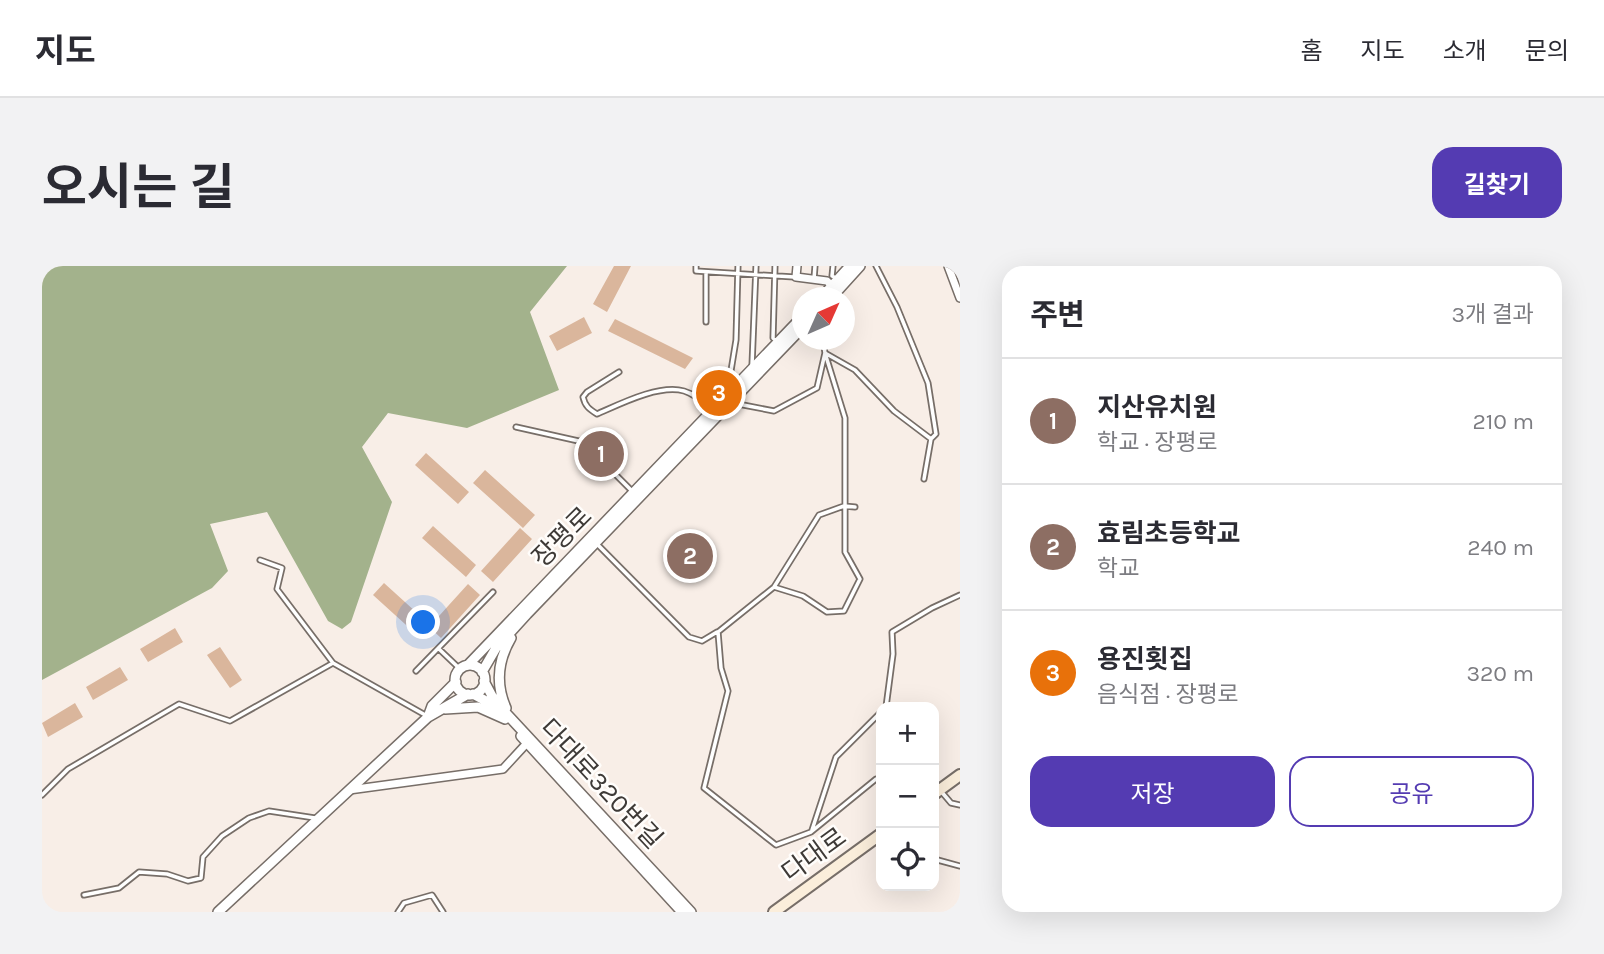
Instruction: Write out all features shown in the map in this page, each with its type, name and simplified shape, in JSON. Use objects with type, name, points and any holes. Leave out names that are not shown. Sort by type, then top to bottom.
[{"type":"main road","points":[[939,791],[960,775]]},
{"type":"main road","name":"다대로","points":[[774,912],[876,838]]},
{"type":"street","points":[[797,266],[796,277],[827,281],[833,287]]},
{"type":"street","points":[[835,287],[850,266]]},
{"type":"street","points":[[835,287],[860,266]]},
{"type":"street","points":[[948,266],[960,298]]},
{"type":"street","name":"장평로","points":[[731,398],[792,328]]},
{"type":"street","name":"장평로","points":[[483,676],[496,648],[594,541],[792,338]]},
{"type":"street","name":"장평로","points":[[464,667],[594,541]]},
{"type":"street","points":[[507,718],[499,667],[515,628]]},
{"type":"street","points":[[218,912],[428,717],[480,690],[483,676],[475,666],[464,667],[456,675],[458,688],[470,694]]},
{"type":"street","name":"다대로320번길","points":[[483,676],[492,696],[527,743],[682,912]]},
{"type":"street","points":[[428,717],[432,706],[456,682]]},
{"type":"street","name":"다대로320번길","points":[[470,694],[486,701],[507,718],[691,912]]},
{"type":"street","points":[[440,710],[478,707],[507,718]]},
{"type":"street","points":[[348,790],[503,769],[527,743]]},
{"type":"lane","points":[[696,266],[696,271],[796,277]]},
{"type":"lane","points":[[738,266],[731,398],[738,404],[774,411],[817,388],[825,353]]},
{"type":"lane","points":[[752,371],[755,266]]},
{"type":"lane","points":[[775,266],[773,338],[779,342]]},
{"type":"lane","points":[[814,279],[815,266]]},
{"type":"lane","points":[[833,266],[834,287]]},
{"type":"lane","points":[[876,266],[897,307],[928,383],[936,434],[931,439],[924,480]]},
{"type":"lane","points":[[706,272],[706,322]]},
{"type":"lane","points":[[774,587],[803,596],[827,612],[844,611],[860,579],[845,552],[845,418],[825,350]]},
{"type":"lane","points":[[825,353],[855,370],[894,411],[931,439]]},
{"type":"lane","points":[[619,372],[583,397],[585,405],[597,414],[653,392],[681,390],[692,394],[716,414]]},
{"type":"lane","points":[[516,427],[583,442],[637,496]]},
{"type":"lane","points":[[594,541],[689,637],[702,641],[719,632],[774,587],[819,515],[844,506],[855,507]]},
{"type":"lane","points":[[260,560],[282,568],[277,589],[332,663],[428,717]]},
{"type":"lane","points":[[416,671],[494,592]]},
{"type":"lane","points":[[887,702],[893,653],[892,632],[960,595]]},
{"type":"lane","points":[[719,632],[721,668],[728,691],[704,788],[776,845],[811,832],[876,779]]},
{"type":"lane","points":[[438,649],[464,667]]},
{"type":"lane","points":[[42,795],[68,769],[179,704],[230,721],[332,663]]},
{"type":"lane","points":[[811,832],[836,757],[876,717]]},
{"type":"lane","points":[[939,794],[951,803],[960,805]]},
{"type":"lane","points":[[84,895],[119,888],[139,872],[167,874],[188,881],[201,878],[203,857],[222,836],[249,818],[269,811],[317,818]]},
{"type":"lane","points":[[939,860],[960,866]]},
{"type":"lane","points":[[398,912],[404,904],[432,895],[443,912]]},
{"type":"green space","points":[[42,266],[567,266],[530,312],[559,390],[467,428],[388,413],[362,447],[392,502],[351,622],[342,629],[328,621],[267,512],[210,524],[228,571],[212,588],[42,680]]},
{"type":"building","points":[[614,266],[631,266],[607,312],[593,304]]},
{"type":"building","points":[[584,317],[592,333],[557,351],[549,336]]},
{"type":"building","points":[[615,319],[693,358],[685,369],[608,331]]},
{"type":"building","points":[[426,453],[469,492],[458,504],[415,465]]},
{"type":"building","points":[[485,470],[535,515],[523,528],[473,483]]},
{"type":"building","points":[[433,526],[476,565],[466,577],[422,538]]},
{"type":"building","points":[[520,528],[532,539],[493,582],[481,571]]},
{"type":"building","points":[[384,583],[427,622],[416,634],[373,595]]},
{"type":"building","points":[[468,584],[480,595],[441,638],[429,627]]},
{"type":"building","points":[[175,628],[183,642],[148,662],[140,649]]},
{"type":"building","points":[[220,647],[242,680],[230,688],[207,655]]},
{"type":"building","points":[[120,667],[128,680],[93,700],[86,687]]},
{"type":"building","points":[[75,703],[83,717],[48,737],[42,723]]},
{"type":"place","name":"용진횟집","points":[[719,393]]},
{"type":"place","name":"지산유치원","points":[[601,454]]},
{"type":"place","name":"효림초등학교","points":[[690,556]]}]
